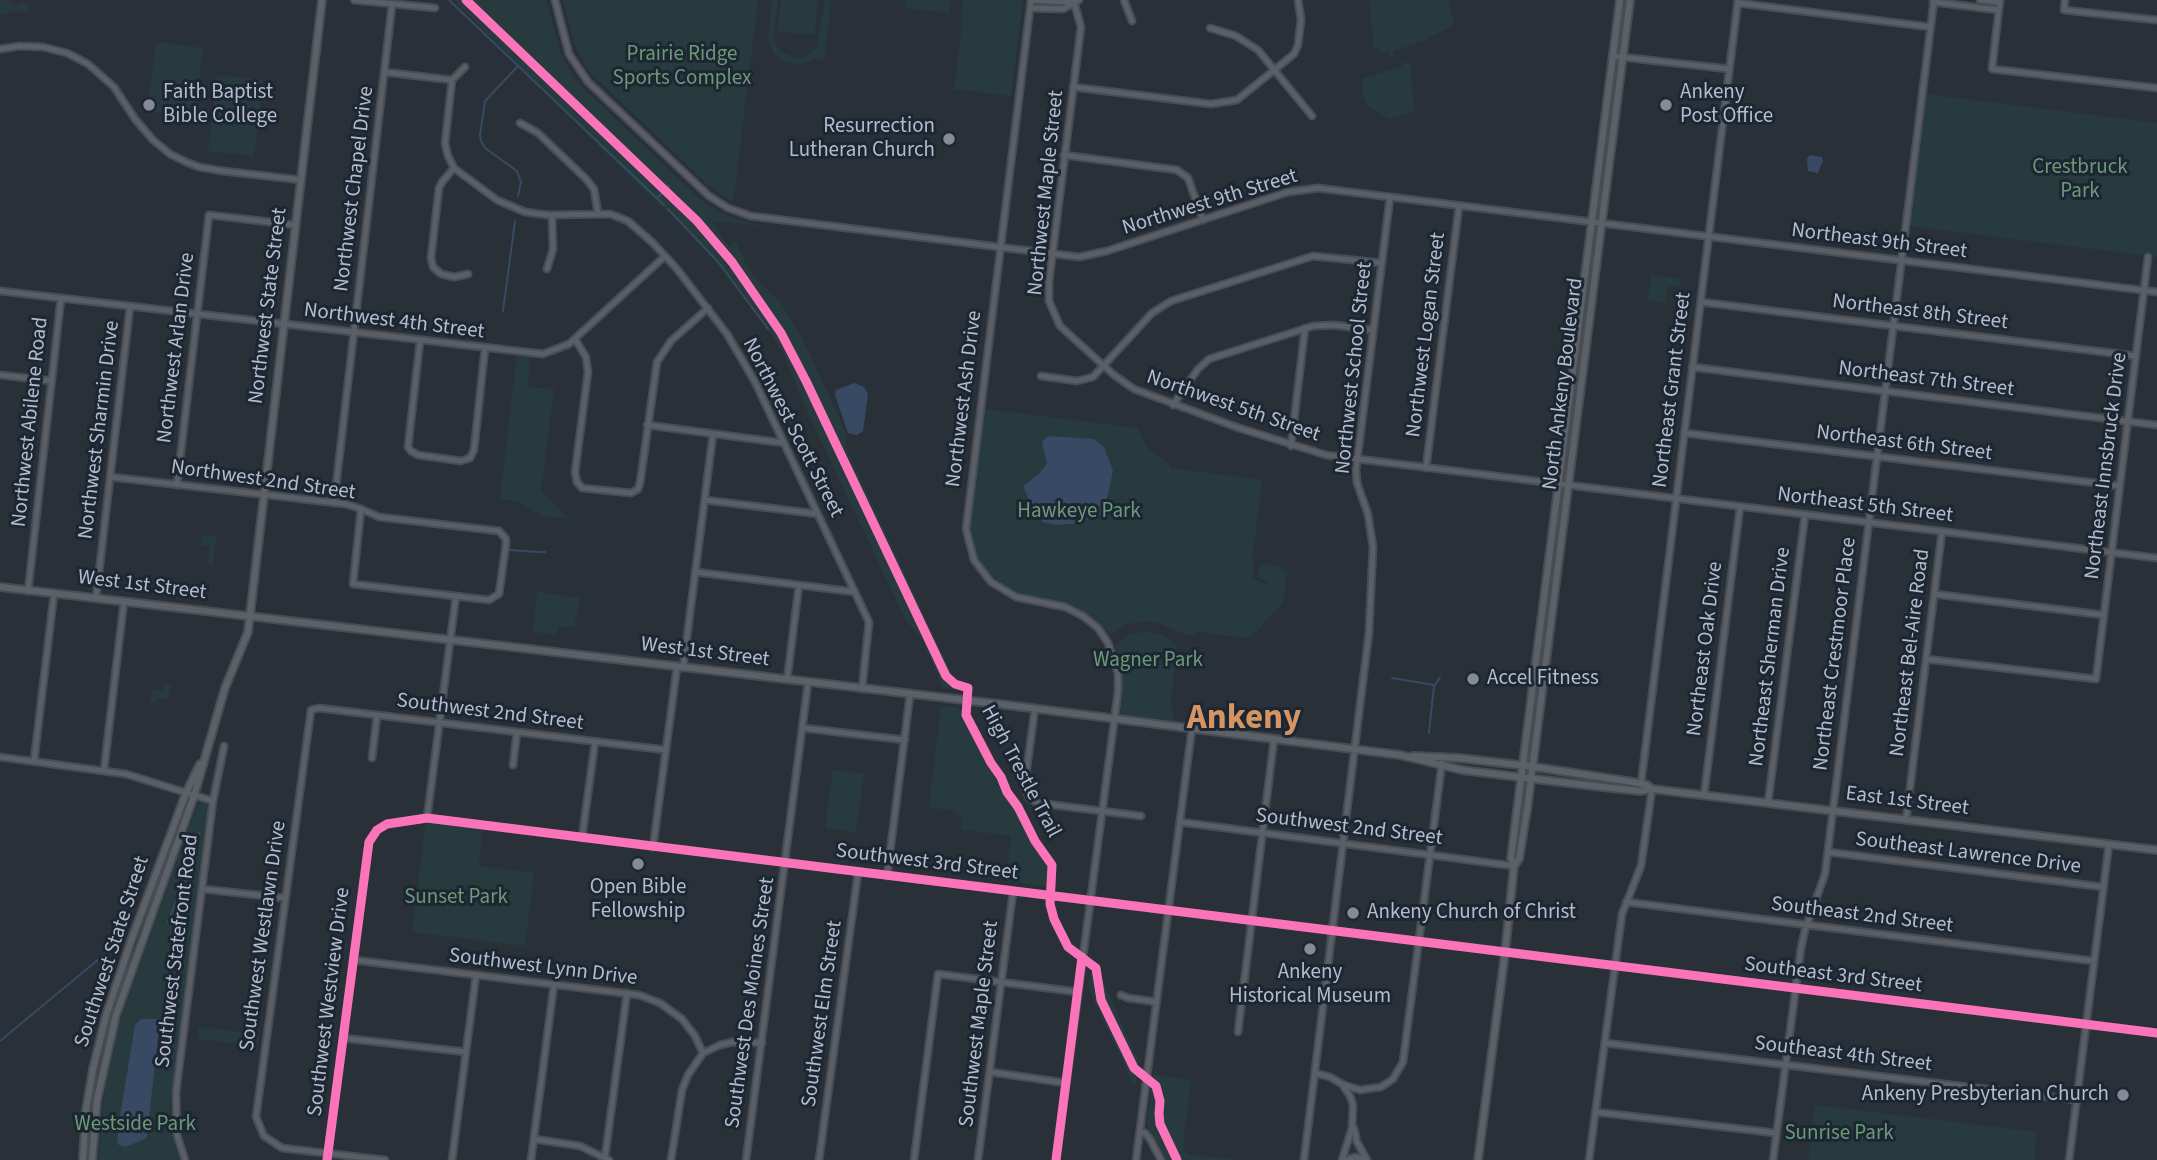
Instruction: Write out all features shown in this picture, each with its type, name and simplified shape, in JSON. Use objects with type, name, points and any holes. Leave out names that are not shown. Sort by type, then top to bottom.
[{"type":"main road","name":"Northwest State Street","points":[[250,616],[322,0]]},
{"type":"main road","name":"North Ankeny Boulevard","points":[[1527,772],[1568,486],[1620,0]]},
{"type":"main road","name":"North Ankeny Boulevard","points":[[1527,772],[1559,485],[1630,0]]},
{"type":"main road","name":"West 1st Street","points":[[0,587],[1034,708],[1406,756],[1443,757],[1527,772]]},
{"type":"main road","name":"Southwest State Street","points":[[92,1160],[97,1100],[116,1015],[194,796],[230,674],[246,640],[250,616]]},
{"type":"main road","name":"West 1st Street","points":[[1406,756],[1442,765],[1527,772]]},
{"type":"main road","name":"Southwest State Street","points":[[83,1160],[90,1089],[106,1016],[186,793],[196,769],[202,763]]},
{"type":"main road","name":"East 1st Street","points":[[1527,772],[1641,784],[1652,789]]},
{"type":"main road","name":"East 1st Street","points":[[1527,772],[1627,789],[1652,789],[2157,850]]},
{"type":"main road","points":[[1478,1160],[1505,953],[1514,866],[1511,858],[1527,772]]},
{"type":"street","points":[[354,0],[435,8]]},
{"type":"street","name":"Northwest 9th Street","points":[[555,0],[569,54],[588,82],[700,189],[728,208],[764,219],[1079,257],[1093,255],[1301,189],[1323,188],[1597,223]]},
{"type":"street","points":[[1031,0],[1076,1]]},
{"type":"street","name":"Northwest Ash Drive","points":[[1031,0],[967,520],[970,550],[985,575],[1000,588],[1025,600],[1065,607],[1083,616],[1098,628],[1116,662],[1118,682],[1056,1160]]},
{"type":"street","points":[[1124,0],[1132,21]]},
{"type":"street","points":[[1073,87],[1220,104],[1245,95],[1292,57],[1297,48],[1301,16],[1298,0]]},
{"type":"street","points":[[1980,0],[1999,1],[1992,69],[2157,88]]},
{"type":"street","points":[[2065,0],[2064,10],[2157,20]]},
{"type":"street","points":[[1030,8],[1063,9],[1076,1]]},
{"type":"street","name":"Northwest Maple Street","points":[[1076,1],[1081,27],[1048,289],[1052,312],[1060,326],[1104,366]]},
{"type":"street","points":[[1934,1],[1998,10]]},
{"type":"street","name":"Northeast Crestmoor Place","points":[[1773,1160],[1801,948],[1807,924],[1822,888],[1828,852],[1934,1]]},
{"type":"street","points":[[1738,2],[1930,27]]},
{"type":"street","name":"Northeast Grant Street","points":[[1641,784],[1738,2]]},
{"type":"street","name":"Northwest Chapel Drive","points":[[334,503],[392,5]]},
{"type":"street","points":[[1210,28],[1232,34],[1261,52],[1312,116]]},
{"type":"street","points":[[0,49],[43,47],[67,53],[88,64],[114,87],[153,140],[170,155],[186,162],[223,171],[301,180]]},
{"type":"street","points":[[1612,56],[1729,69]]},
{"type":"street","points":[[465,67],[452,80],[445,143],[454,168],[439,188],[432,264],[437,272],[445,276],[468,274]]},
{"type":"street","points":[[384,72],[452,80]]},
{"type":"street","points":[[520,123],[538,133],[586,179],[594,189],[598,214]]},
{"type":"street","points":[[1064,155],[1177,170],[1188,178],[1203,220]]},
{"type":"street","name":"Northwest Scott Street","points":[[454,168],[506,205],[525,212],[552,215],[598,214],[616,216],[628,221],[665,256],[708,308],[744,361],[869,626],[862,689]]},
{"type":"street","name":"Northwest School Street","points":[[1304,1160],[1369,636],[1373,547],[1368,514],[1357,483],[1358,458],[1390,197]]},
{"type":"street","name":"Northwest Logan Street","points":[[1426,468],[1459,206]]},
{"type":"street","name":"Northwest Arlan Drive","points":[[177,485],[209,215],[296,225]]},
{"type":"street","points":[[547,269],[553,249],[552,215]]},
{"type":"street","name":"Northeast 9th Street","points":[[1597,223],[2157,292]]},
{"type":"street","name":"Northwest 4th Street","points":[[0,291],[543,354],[562,348],[575,339],[665,256]]},
{"type":"street","points":[[1041,376],[1082,381],[1093,377],[1152,313],[1171,300],[1313,256],[1382,263]]},
{"type":"street","name":"Northeast Innsbruck Drive","points":[[1926,659],[2096,679],[2148,257]]},
{"type":"street","name":"Northwest Abilene Road","points":[[28,591],[61,298]]},
{"type":"street","name":"Northeast 8th Street","points":[[1701,302],[2136,356]]},
{"type":"street","name":"Northwest Sharmin Drive","points":[[96,598],[130,307]]},
{"type":"street","points":[[575,339],[584,352],[588,367],[576,482],[582,488],[625,493],[636,491],[640,483],[655,369],[659,358],[671,341],[708,308]]},
{"type":"street","points":[[1174,405],[1198,369],[1209,359],[1305,328],[1334,325],[1373,330]]},
{"type":"street","points":[[1291,446],[1305,328]]},
{"type":"street","points":[[421,341],[408,442],[411,451],[418,456],[461,461],[470,458],[474,450],[485,348]]},
{"type":"street","name":"Northwest 5th Street","points":[[1104,366],[1134,389],[1291,446],[1326,455],[1568,486]]},
{"type":"street","name":"Northeast 7th Street","points":[[1692,367],[2157,425]]},
{"type":"street","points":[[0,375],[52,381]]},
{"type":"street","points":[[647,425],[784,443]]},
{"type":"street","name":"Northeast 6th Street","points":[[1684,433],[2120,486]]},
{"type":"street","points":[[653,847],[713,434]]},
{"type":"street","name":"Northwest 2nd Street","points":[[111,477],[334,503],[361,509],[379,517],[503,534],[506,544],[497,597],[489,600],[456,596]]},
{"type":"street","name":"Northeast 5th Street","points":[[1568,486],[2157,558]]},
{"type":"street","points":[[705,500],[818,514]]},
{"type":"street","name":"Northeast Oak Drive","points":[[1704,796],[1740,507]]},
{"type":"street","points":[[361,509],[352,584],[456,596],[427,818]]},
{"type":"street","name":"Northeast Sherman Drive","points":[[1768,803],[1805,515]]},
{"type":"street","name":"Northeast Bel-Aire Road","points":[[1906,820],[1942,531]]},
{"type":"street","points":[[695,572],[855,592]]},
{"type":"street","points":[[787,680],[799,585]]},
{"type":"street","points":[[34,761],[54,594]]},
{"type":"street","points":[[1934,594],[2104,615]]},
{"type":"street","points":[[104,770],[124,601]]},
{"type":"street","name":"Southwest Des Moines Street","points":[[746,1160],[808,683]]},
{"type":"street","points":[[887,876],[910,695]]},
{"type":"street","name":"Southwest 2nd Street","points":[[311,710],[319,708],[666,750]]},
{"type":"street","points":[[1034,708],[1025,782],[1029,798],[1038,803],[1137,814]]},
{"type":"street","name":"Southwest Westlawn Drive","points":[[311,710],[256,1117],[260,1130],[269,1141],[289,1149],[328,1157]]},
{"type":"street","points":[[372,758],[377,715]]},
{"type":"street","points":[[803,728],[905,740]]},
{"type":"street","points":[[1136,1160],[1192,728]]},
{"type":"street","points":[[513,765],[517,732]]},
{"type":"street","points":[[1238,1031],[1275,739]]},
{"type":"street","points":[[582,838],[595,741]]},
{"type":"street","name":"Southwest Statefront Road","points":[[185,1160],[177,1135],[176,1103],[213,801],[224,746]]},
{"type":"street","points":[[0,757],[139,777],[213,801]]},
{"type":"street","points":[[1367,1160],[1357,1142],[1353,1105],[1355,1096],[1387,1083],[1397,1074],[1403,1062],[1443,757]]},
{"type":"street","points":[[1589,1160],[1622,914],[1641,866],[1652,789]]},
{"type":"street","name":"Southwest 3rd Street","points":[[368,848],[371,837],[387,824],[427,818],[1505,953]]},
{"type":"street","name":"Southwest 2nd Street","points":[[1180,822],[1514,866]]},
{"type":"street","points":[[2069,1160],[2109,844]]},
{"type":"street","name":"Southwest Westview Drive","points":[[328,1157],[368,848]]},
{"type":"street","name":"Southeast Lawrence Drive","points":[[1828,852],[2103,887]]},
{"type":"street","name":"Southwest Elm Street","points":[[819,1160],[858,873]]},
{"type":"street","points":[[202,889],[285,898]]},
{"type":"street","name":"Southwest Maple Street","points":[[978,1160],[1013,892]]},
{"type":"street","name":"Southeast 2nd Street","points":[[1626,902],[2094,961]]},
{"type":"street","name":"Southeast 3rd Street","points":[[1505,953],[2157,1033]]},
{"type":"street","name":"Southwest Lynn Drive","points":[[354,960],[627,993],[650,999],[670,1009],[689,1027],[703,1053]]},
{"type":"street","points":[[914,1160],[938,974],[1078,992]]},
{"type":"street","points":[[452,1160],[476,975]]},
{"type":"street","points":[[531,1160],[554,984]]},
{"type":"street","points":[[534,1139],[580,1146],[607,1158],[627,993]]},
{"type":"street","points":[[1121,995],[1157,1002]]},
{"type":"street","points":[[344,1038],[466,1052]]},
{"type":"street","points":[[671,1160],[682,1090],[688,1074],[703,1053],[733,1042],[762,1043]]},
{"type":"street","name":"Southeast 4th Street","points":[[1605,1043],[2076,1100]]},
{"type":"street","points":[[989,1072],[1066,1083]]},
{"type":"street","points":[[1315,1073],[1366,1091]]},
{"type":"street","points":[[1344,1085],[1353,1105]]},
{"type":"street","points":[[1595,1112],[1776,1133]]},
{"type":"street","points":[[1344,1160],[1353,1118]]},
{"type":"street","points":[[1140,1132],[1150,1139],[1161,1160]]},
{"type":"street","points":[[328,1157],[384,1160]]},
{"type":"street","points":[[1344,1160],[1355,1157],[1367,1160]]},
{"type":"green space","points":[[0,0],[16,5],[24,2],[31,6],[27,12],[14,11],[0,16]]},
{"type":"green space","points":[[454,0],[546,0],[561,54],[584,89],[703,202],[732,218],[762,226],[712,221],[729,247],[734,241],[737,244],[748,268],[779,300],[804,342],[847,435],[845,445],[959,690],[943,688],[922,638],[906,621],[807,411],[784,354],[736,283],[679,222],[633,180]]},
{"type":"green space","name":"Prairie Ridge Sports Complex","points":[[563,0],[758,0],[733,202],[707,184],[589,71],[574,44]]},
{"type":"green space","points":[[772,0],[778,0],[774,33],[776,45],[783,53],[797,58],[807,56],[817,47],[825,0],[831,0],[824,60],[817,57],[806,63],[796,64],[785,62],[774,54],[768,38]]},
{"type":"green space","points":[[781,0],[818,0],[814,35],[777,31]]},
{"type":"green space","points":[[905,0],[951,0],[950,10],[948,13],[906,8]]},
{"type":"green space","points":[[962,0],[1023,0],[1011,96],[954,89],[961,36]]},
{"type":"green space","points":[[1369,0],[1449,0],[1454,25],[1423,41],[1393,51],[1396,55],[1391,57],[1389,52],[1384,53],[1374,47]]},
{"type":"green space","points":[[156,42],[203,48],[194,116],[147,111]]},
{"type":"green space","points":[[1404,61],[1413,67],[1410,71],[1415,111],[1389,119],[1368,106],[1363,96],[1362,79],[1402,66]]},
{"type":"green space","points":[[217,75],[263,80],[254,156],[208,151]]},
{"type":"green space","name":"Crestbruck Park","points":[[1925,94],[2157,123],[2157,257],[1909,226]]},
{"type":"green space","points":[[1651,275],[1680,279],[1679,287],[1668,286],[1666,303],[1648,300]]},
{"type":"green space","points":[[517,355],[530,357],[528,387],[554,389],[541,490],[569,519],[543,516],[517,501],[500,499]]},
{"type":"green space","name":"Hawkeye Park","points":[[983,409],[1137,428],[1148,448],[1170,465],[1170,468],[1262,480],[1252,561],[1253,578],[1267,585],[1267,582],[1258,577],[1259,567],[1266,563],[1287,572],[1283,602],[1256,632],[1246,638],[1201,631],[1192,635],[1185,634],[1147,621],[1127,624],[1113,633],[1108,632],[1090,615],[1068,603],[1024,596],[1002,586],[980,561],[969,529]]},
{"type":"green space","points":[[202,536],[216,537],[213,564],[208,563],[210,547],[201,546]]},
{"type":"green space","points":[[537,592],[580,598],[574,627],[558,626],[557,635],[533,632]]},
{"type":"green space","name":"Wagner Park","points":[[1131,634],[1160,634],[1177,644],[1171,701],[1174,721],[1124,715],[1120,710],[1122,674],[1115,645]]},
{"type":"green space","points":[[163,684],[171,685],[169,699],[156,698],[155,704],[150,703],[152,689],[162,691]]},
{"type":"green space","points":[[941,706],[973,710],[972,718],[984,742],[1053,864],[1057,888],[1006,881],[1011,836],[961,829],[962,818],[954,811],[929,807]]},
{"type":"green space","points":[[833,770],[864,774],[856,832],[825,828]]},
{"type":"green space","name":"Westside Park","points":[[202,802],[208,806],[208,814],[170,1104],[172,1134],[179,1160],[98,1160],[105,1086],[119,1024],[194,814]]},
{"type":"green space","name":"Sunset Park","points":[[426,822],[483,829],[478,866],[534,873],[525,946],[412,932]]},
{"type":"green space","points":[[1093,959],[1139,1062],[1135,1088],[1088,988]]},
{"type":"green space","points":[[198,1027],[259,1034],[258,1046],[198,1039]]},
{"type":"green space","points":[[1153,1074],[1191,1080],[1183,1145],[1187,1154],[1238,1160],[1164,1160],[1147,1125]]},
{"type":"green space","name":"Sunrise Park","points":[[1815,1105],[2037,1132],[2034,1160],[1808,1160]]},
{"type":"water","points":[[1810,155],[1822,157],[1818,173],[1808,171],[1807,159]]},
{"type":"water","points":[[854,383],[864,387],[868,394],[863,431],[857,435],[848,433],[835,395],[836,390]]},
{"type":"water","points":[[1048,436],[1094,439],[1104,447],[1113,471],[1102,515],[1072,524],[1055,525],[1043,522],[1035,514],[1023,486],[1040,473],[1047,463],[1042,442]]},
{"type":"water","points":[[141,1019],[160,1019],[147,1136],[125,1147],[117,1144],[120,1116],[135,1025]]},
{"type":"waterway","points":[[449,0],[664,205]]},
{"type":"waterway","points":[[518,66],[485,101],[480,135],[485,148],[517,171],[521,182],[518,196]]},
{"type":"waterway","points":[[657,198],[663,192]]},
{"type":"waterway","points":[[668,209],[719,263],[768,329]]},
{"type":"waterway","points":[[503,311],[515,221]]},
{"type":"waterway","points":[[509,550],[538,552]]},
{"type":"waterway","points":[[540,552],[545,552]]},
{"type":"waterway","points":[[1435,685],[1440,677]]},
{"type":"waterway","points":[[1392,678],[1434,685],[1429,733]]},
{"type":"waterway","points":[[168,922],[189,871],[199,833]]},
{"type":"waterway","points":[[0,1041],[111,949]]},
{"type":"cycle path","name":"High Trestle Trail","points":[[466,0],[697,221],[732,262],[781,333],[946,676],[955,684],[968,688],[966,715],[1035,841],[1052,865],[1050,904],[1054,919],[1068,947],[1096,968],[1101,1000],[1134,1068],[1156,1086],[1160,1101],[1160,1124],[1177,1160]]},
{"type":"cycle path","points":[[327,1160],[369,842],[377,830],[387,824],[427,818],[2157,1033]]},
{"type":"cycle path","points":[[1056,1160],[1082,957]]},
{"type":"place","name":"Faith Baptist Bible College","points":[[149,105]]},
{"type":"place","name":"Ankeny Post Office","points":[[1666,105]]},
{"type":"place","name":"Resurrection Lutheran Church","points":[[949,139]]},
{"type":"place","name":"Accel Fitness","points":[[1473,679]]},
{"type":"place","name":"Open Bible Fellowship","points":[[638,864]]},
{"type":"place","name":"Ankeny Church of Christ","points":[[1353,913]]},
{"type":"place","name":"Ankeny Historical Museum","points":[[1310,949]]},
{"type":"place","name":"Ankeny Presbyterian Church","points":[[2123,1095]]},
{"type":"district","name":"Ankeny","points":[[1244,720]]}]
